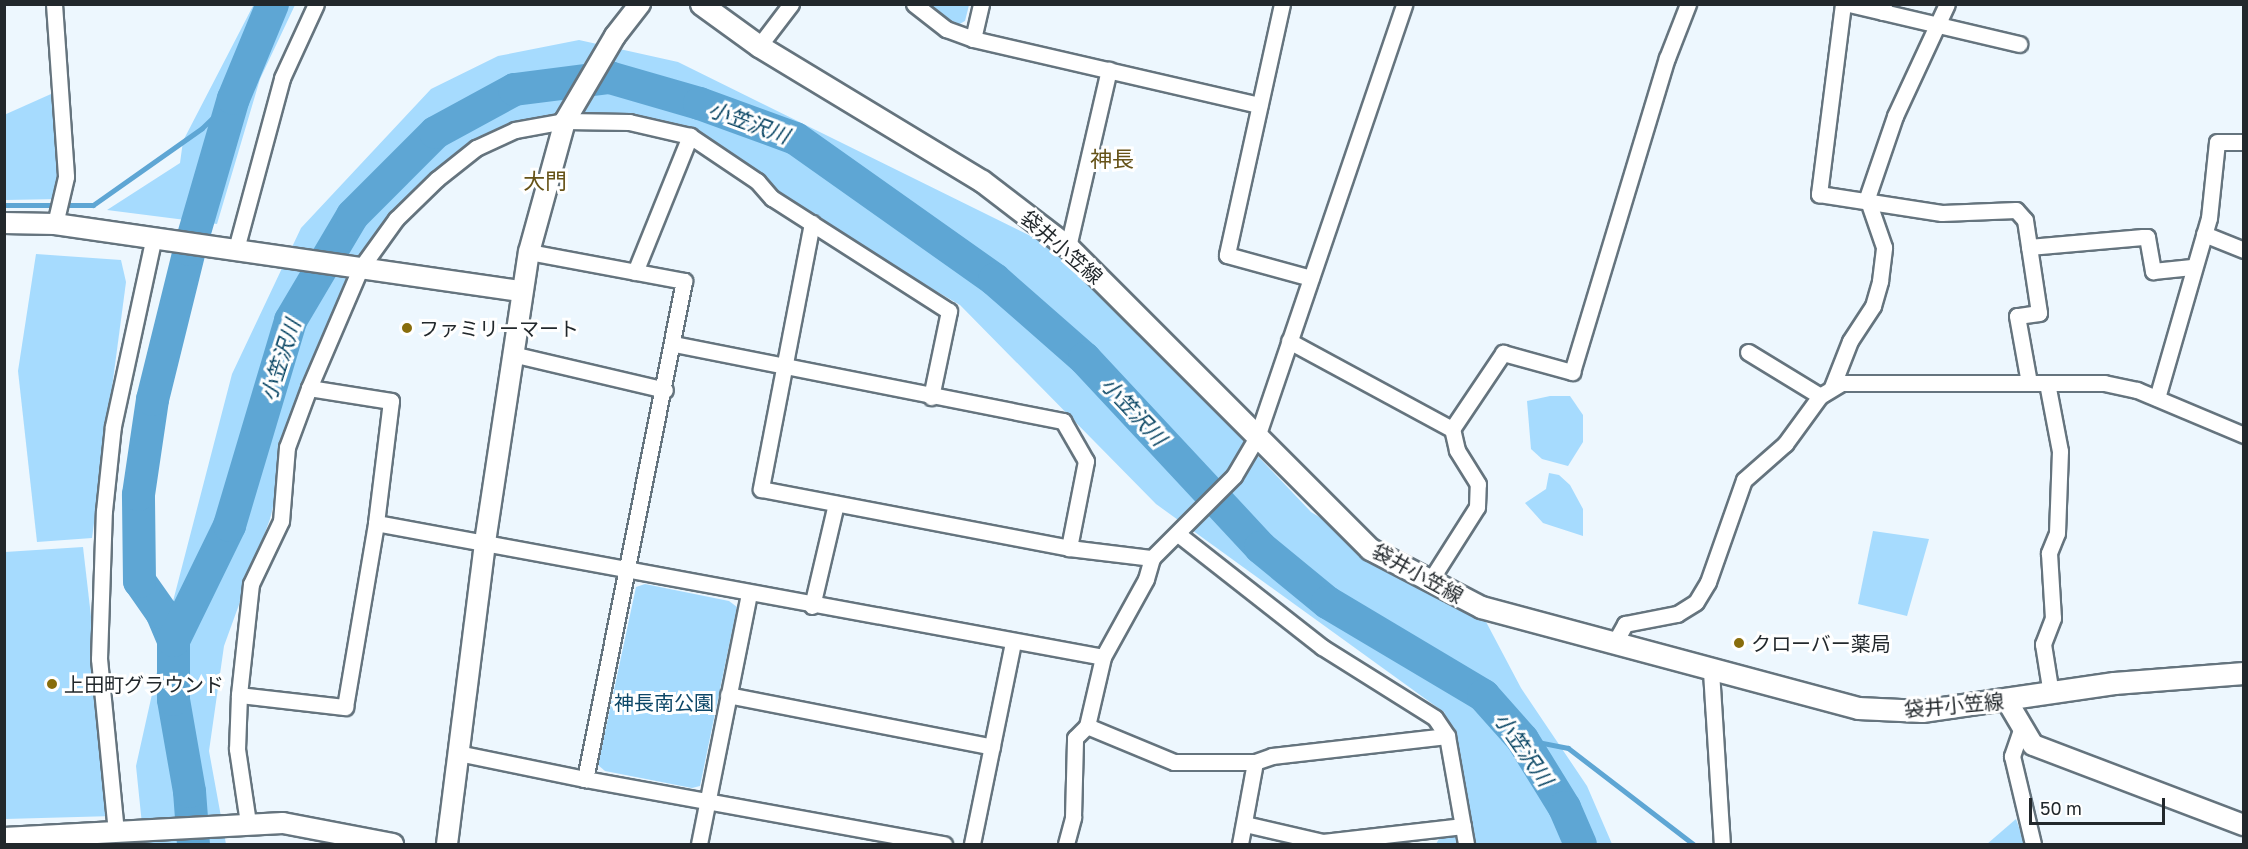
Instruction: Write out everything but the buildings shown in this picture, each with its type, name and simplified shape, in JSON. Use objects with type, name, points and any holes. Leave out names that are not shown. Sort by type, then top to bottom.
[{"type":"main road","name":"袋井小笠線","points":[[701,4],[759,46],[982,181],[1068,247],[1370,549],[1481,607],[1711,671],[1858,708],[1922,711],[2007,701],[2114,683],[2244,673]]},
{"type":"street","points":[[54,4],[66,177],[55,224]]},
{"type":"street","points":[[226,248],[282,78],[316,4]]},
{"type":"street","points":[[447,844],[485,542],[521,291],[529,252],[566,118],[615,36],[640,4]]},
{"type":"street","points":[[759,46],[791,4]]},
{"type":"street","points":[[914,4],[946,29],[973,39],[1258,105]]},
{"type":"street","points":[[973,39],[981,4]]},
{"type":"street","points":[[1282,4],[1258,105],[1227,255],[1311,278]]},
{"type":"street","points":[[1066,844],[1074,817],[1075,738],[1087,726],[1103,657],[1146,579],[1152,558],[1234,476],[1257,437],[1404,4]]},
{"type":"street","points":[[1430,581],[1477,507],[1478,484],[1457,450],[1452,429],[1503,353],[1572,372],[1667,58],[1688,4]]},
{"type":"street","points":[[1843,4],[1819,194],[1869,204],[1942,213],[2016,210],[2025,220],[2039,314],[2017,316],[2029,383]]},
{"type":"street","points":[[1849,4],[1883,8],[1938,26],[2019,44]]},
{"type":"street","points":[[1614,644],[1624,624],[1677,614],[1696,602],[1708,582],[1744,480],[1785,444],[1826,392],[1850,341],[1873,306],[1880,281],[1884,247],[1867,198],[1895,116],[1947,4]]},
{"type":"street","points":[[1068,247],[1109,70]]},
{"type":"street","points":[[248,824],[237,749],[239,695],[251,584],[281,521],[287,447],[357,268],[396,219],[436,179],[476,148],[515,130],[566,118],[629,122],[690,136],[757,181],[772,198],[949,311],[931,397]]},
{"type":"street","points":[[635,272],[690,136]]},
{"type":"street","points":[[2157,398],[2192,267],[2209,218],[2217,142],[2244,142]]},
{"type":"street","points":[[4,223],[55,224],[521,291]]},
{"type":"street","points":[[812,223],[761,489],[1069,548],[1152,558]]},
{"type":"street","points":[[2204,234],[2244,250]]},
{"type":"street","points":[[2029,247],[2147,237],[2153,271],[2192,267]]},
{"type":"street","points":[[122,831],[99,659],[104,511],[113,426],[158,238]]},
{"type":"street","points":[[529,252],[684,280],[674,344],[629,572],[585,779]]},
{"type":"street","points":[[1289,341],[1452,429]]},
{"type":"street","points":[[674,344],[931,397],[1063,421],[1086,461],[1069,548]]},
{"type":"street","points":[[1748,352],[1826,392]]},
{"type":"street","points":[[512,354],[665,390]]},
{"type":"street","points":[[1826,392],[1842,382],[2104,383],[2157,398],[2244,435]]},
{"type":"street","points":[[2047,383],[2060,451],[2057,533],[2049,553],[2054,618],[2043,644],[2051,694]]},
{"type":"street","points":[[239,695],[345,707],[376,524],[391,401],[309,388]]},
{"type":"street","points":[[812,606],[836,504]]},
{"type":"street","points":[[376,524],[485,542],[629,572],[1013,643],[1103,657]]},
{"type":"street","points":[[1181,531],[1322,647],[1435,717],[1447,736],[1466,844]]},
{"type":"street","points":[[699,844],[749,594]]},
{"type":"street","points":[[972,844],[1013,643]]},
{"type":"street","points":[[1711,671],[1722,844]]},
{"type":"street","points":[[728,695],[992,747]]},
{"type":"street","points":[[2007,701],[2033,745],[2244,825]]},
{"type":"street","points":[[1087,726],[1174,762],[1255,762],[1272,756],[1447,736]]},
{"type":"street","points":[[2022,727],[2012,756],[2033,844]]},
{"type":"street","points":[[458,753],[585,779],[944,844]]},
{"type":"street","points":[[1240,844],[1255,762]]},
{"type":"street","points":[[4,838],[283,822],[393,844]]},
{"type":"street","points":[[1245,824],[1322,843],[1463,826]]},
{"type":"green space","points":[[254,4],[295,5],[260,79],[217,224],[107,210],[180,163],[183,141]]},
{"type":"green space","points":[[928,5],[969,5],[965,21],[956,26]]},
{"type":"green space","points":[[579,40],[678,62],[1065,253],[1311,512],[1484,618],[1521,688],[1587,786],[1612,844],[1436,844],[1459,804],[1435,718],[1445,713],[1156,504],[960,305],[769,194],[672,124],[544,118],[492,141],[414,201],[333,326],[289,443],[270,519],[224,646],[209,751],[226,844],[144,844],[136,766],[171,609],[232,374],[301,228],[431,89],[498,56]]},
{"type":"green space","points":[[60,90],[61,199],[5,200],[4,115]]},
{"type":"green space","points":[[36,254],[121,260],[126,282],[92,538],[37,542],[18,371]]},
{"type":"green space","points":[[1550,396],[1570,396],[1583,415],[1583,442],[1568,466],[1542,459],[1531,449],[1527,401]]},
{"type":"green space","points":[[1549,473],[1559,475],[1570,485],[1583,509],[1583,536],[1543,523],[1525,503],[1546,489]]},
{"type":"green space","points":[[1873,531],[1929,539],[1907,616],[1858,604]]},
{"type":"green space","name":"上田町グラウンド","points":[[83,547],[114,816],[5,819],[5,552]]},
{"type":"green space","name":"神長南公園","points":[[645,584],[729,601],[737,607],[700,786],[692,788],[605,771],[598,765],[636,587]]},
{"type":"green space","points":[[2016,819],[2025,844],[1987,844]]},
{"type":"waterway","points":[[173,640],[161,612],[139,581],[138,494],[152,399],[189,249],[233,98],[272,4]]},
{"type":"waterway","name":"小笠沢川","points":[[193,844],[189,791],[173,699],[173,640],[229,525],[290,320],[352,215],[435,132],[514,89],[609,77],[699,103],[795,138],[994,279],[1084,358],[1260,547],[1327,602],[1483,695],[1522,739],[1564,807],[1580,844]]},
{"type":"waterway","points":[[4,205],[93,205],[202,128],[233,98]]},
{"type":"waterway","points":[[1522,739],[1568,748],[1693,844]]},
{"type":"place","name":"ファミリーマート","points":[[407,328]]},
{"type":"place","name":"クローバー薬局","points":[[1739,643]]},
{"type":"place","name":"上田町グラウンド","points":[[52,684]]},
{"type":"district","name":"神長","points":[[1112,159]]},
{"type":"district","name":"大門","points":[[545,181]]}]
